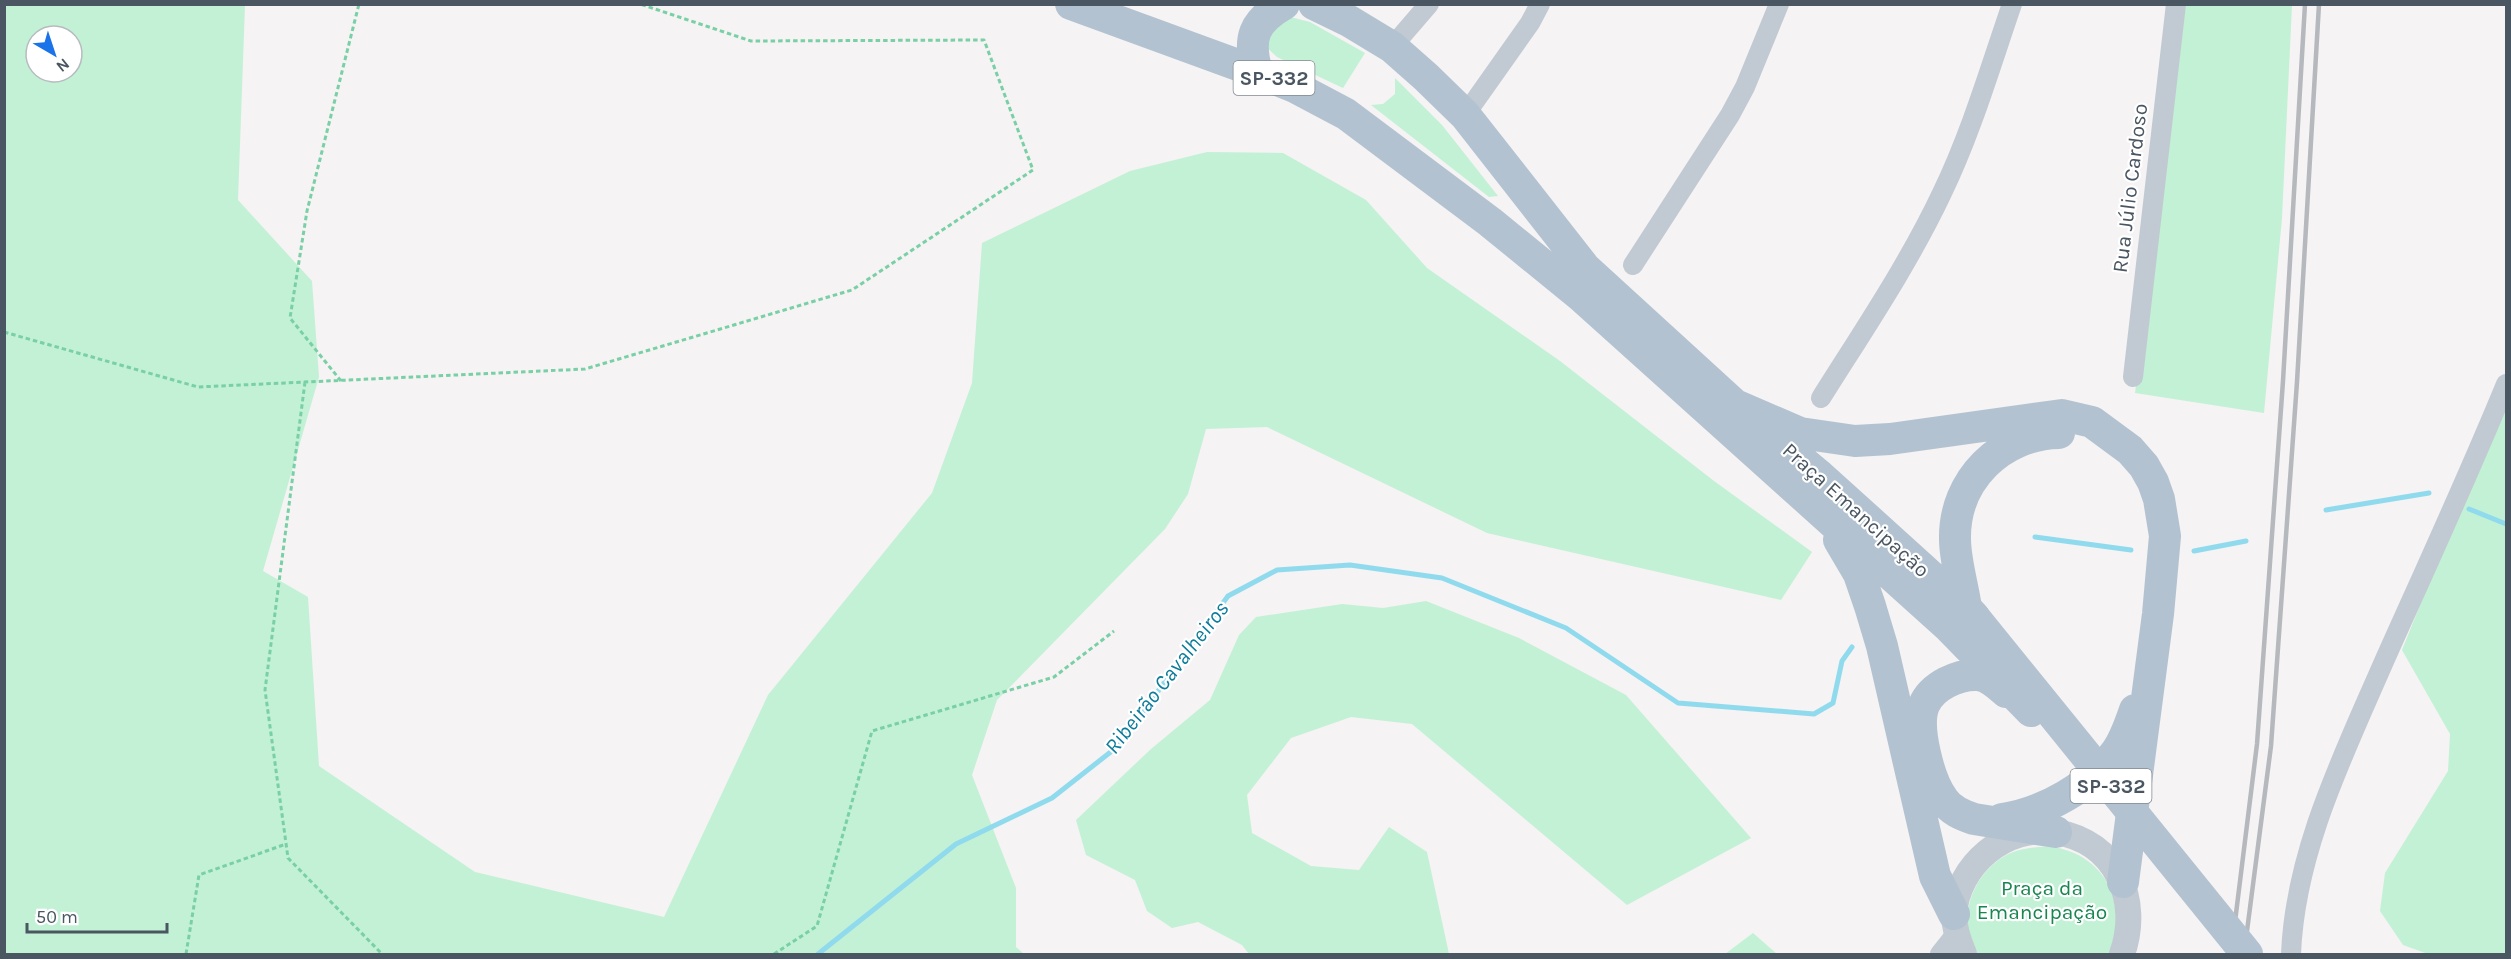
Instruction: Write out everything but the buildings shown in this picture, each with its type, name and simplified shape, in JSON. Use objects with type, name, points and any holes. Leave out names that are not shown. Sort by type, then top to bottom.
[{"type":"main road","name":"SP-332","points":[[1071,4],[1257,72],[1321,100],[1346,114],[1490,222],[1724,410]]},
{"type":"main road","name":"SP-332","points":[[1257,72],[1253,43],[1255,29],[1263,18],[1284,4]]},
{"type":"main road","name":"SP-332","points":[[1314,4],[1349,21],[1392,47],[1464,115],[1585,268],[1724,410]]},
{"type":"main road","points":[[1724,410],[1800,433],[1855,441],[1890,439],[2062,415],[2092,422],[2130,450],[2144,466],[2153,482],[2163,518],[2164,547],[2150,676],[2122,882]]},
{"type":"main road","name":"Praça Emancipação","points":[[1724,410],[1814,505],[1966,642],[2031,711]]},
{"type":"main road","name":"Praça Emancipação","points":[[1724,410],[1820,477],[1970,613]]},
{"type":"main road","points":[[1970,613],[1955,542],[1956,517],[1966,488],[1978,470],[1996,453],[2021,440],[2047,433],[2078,433],[2117,440]]},
{"type":"main road","points":[[1814,505],[1846,548],[1866,595],[1882,646],[1935,876],[1958,934]]},
{"type":"main road","name":"SP-332","points":[[1970,613],[2247,954]]},
{"type":"main road","points":[[2031,711],[1990,679],[1978,675],[1959,678],[1941,685],[1929,696],[1923,706],[1921,720],[1925,749],[1935,786],[1943,799],[1961,815],[2020,826],[2079,787],[2117,752],[2150,676]]},
{"type":"main road","name":"SP-332","points":[[2031,711],[2224,954]]},
{"type":"street","points":[[1392,47],[1429,4]]},
{"type":"street","points":[[1464,115],[1530,23],[1540,4]]},
{"type":"street","points":[[1633,265],[1730,115],[1779,4]]},
{"type":"street","points":[[1821,398],[1911,252],[1943,192],[1969,131],[2012,4]]},
{"type":"street","name":"Rua Júlio Cardoso","points":[[2133,377],[2176,4]]},
{"type":"street","points":[[2291,954],[2293,922],[2300,882],[2333,778],[2506,384]]},
{"type":"street","points":[[1940,954],[1958,934],[1961,886],[1976,861],[2020,826],[2083,841],[2106,858],[2122,882],[2130,908],[2129,948]]},
{"type":"path","points":[[341,381],[290,318],[307,211],[359,4]]},
{"type":"path","points":[[4,332],[198,387],[585,369],[852,290],[1034,170],[984,40],[751,41],[640,4]]},
{"type":"path","points":[[305,382],[265,690],[288,858],[382,954]]},
{"type":"path","points":[[774,954],[817,926],[872,731],[1054,677],[1114,631]]},
{"type":"path","points":[[186,954],[199,875],[286,844]]},
{"type":"green space","points":[[5,4],[245,5],[238,200],[312,281],[319,377],[263,571],[308,597],[319,766],[475,872],[664,917],[768,695],[932,493],[972,383],[982,243],[1130,171],[1207,152],[1283,153],[1366,200],[1427,268],[1560,361],[1714,481],[1812,552],[1781,600],[1487,533],[1267,427],[1206,429],[1188,494],[1165,529],[997,700],[972,775],[1016,888],[1016,947],[1024,954],[5,954]]},
{"type":"green space","points":[[2179,5],[2292,5],[2282,218],[2264,413],[2135,393],[2171,129]]},
{"type":"green space","points":[[1279,14],[1310,22],[1365,53],[1343,88],[1277,57],[1263,44]]},
{"type":"green space","points":[[1395,78],[1442,125],[1498,196],[1489,197],[1371,105],[1383,104],[1395,94]]},
{"type":"green space","points":[[2506,392],[2506,954],[2428,954],[2403,945],[2380,911],[2385,873],[2448,771],[2450,734],[2402,650]]},
{"type":"green space","points":[[1426,601],[1519,638],[1626,695],[1751,838],[1627,905],[1412,724],[1351,717],[1291,738],[1247,795],[1252,833],[1311,866],[1359,870],[1389,827],[1427,852],[1449,954],[1249,954],[1242,945],[1198,922],[1172,928],[1147,911],[1135,880],[1086,855],[1076,820],[1151,749],[1210,700],[1239,635],[1256,617],[1342,604],[1383,608]]},
{"type":"green space","name":"Praça da Emancipação","points":[[2052,846],[2074,853],[2088,861],[2107,883],[2116,910],[2114,940],[2109,954],[1975,954],[1970,941],[1968,914],[1970,901],[1982,876],[2008,854]]},
{"type":"green space","points":[[1753,933],[1777,954],[1725,954]]},
{"type":"waterway","name":"Ribeirão Cavalheiros","points":[[2326,510],[2429,493]]},
{"type":"waterway","name":"Ribeirão Cavalheiros","points":[[2469,509],[2506,524]]},
{"type":"waterway","name":"Ribeirão Cavalheiros","points":[[2035,537],[2131,550]]},
{"type":"waterway","name":"Ribeirão Cavalheiros","points":[[2194,551],[2246,541]]},
{"type":"waterway","name":"Ribeirão Cavalheiros","points":[[818,954],[956,844],[1052,798],[1117,747],[1228,596],[1277,570],[1350,565],[1442,578],[1566,628],[1678,703],[1814,714],[1833,703],[1842,661],[1852,647]]},
{"type":"railway","points":[[2231,954],[2257,744],[2283,381],[2305,4]]},
{"type":"railway","points":[[2244,954],[2271,746],[2297,382],[2319,4]]}]
